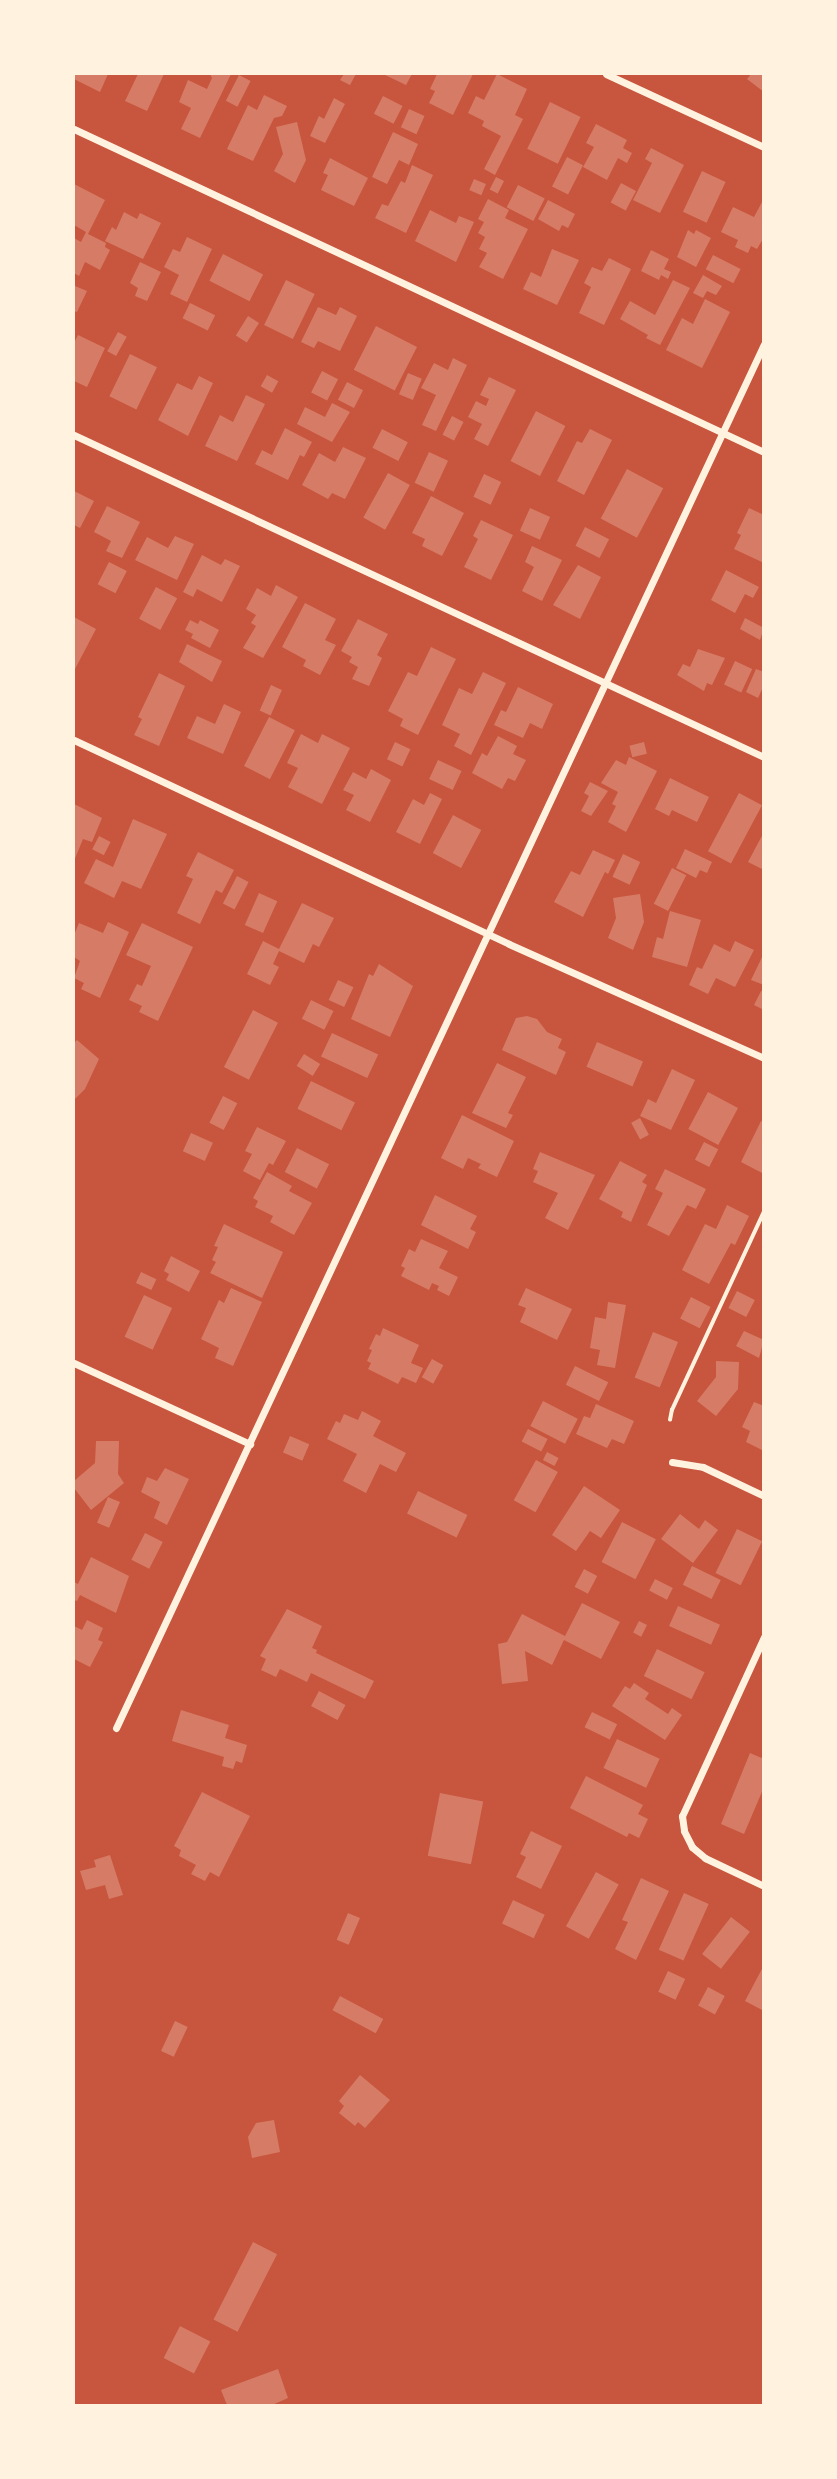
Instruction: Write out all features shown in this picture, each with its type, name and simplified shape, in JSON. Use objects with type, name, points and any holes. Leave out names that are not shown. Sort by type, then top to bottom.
[{"type":"street","points":[[606,74],[764,147]]},
{"type":"street","points":[[74,129],[764,452]]},
{"type":"street","points":[[116,1728],[764,344]]},
{"type":"street","points":[[74,435],[764,757]]},
{"type":"street","points":[[74,740],[488,934],[764,1058]]},
{"type":"street","points":[[74,1363],[250,1444]]},
{"type":"street","points":[[672,1462],[703,1468],[764,1496]]},
{"type":"street","points":[[764,1637],[682,1816],[688,1839],[705,1858],[764,1886]]},
{"type":"path","points":[[670,1420],[672,1410],[764,1212]]},
{"type":"building","points":[[75,74],[108,74],[100,92],[74,79]]},
{"type":"building","points":[[138,74],[164,74],[147,111],[125,101]]},
{"type":"building","points":[[210,74],[231,74],[200,138],[181,129],[191,108],[179,102],[188,80],[207,89],[212,78]]},
{"type":"building","points":[[344,74],[356,74],[350,85],[340,80]]},
{"type":"building","points":[[383,74],[412,74],[406,85]]},
{"type":"building","points":[[437,74],[473,74],[453,115],[429,103],[435,91],[430,89]]},
{"type":"building","points":[[497,74],[527,89],[515,115],[523,119],[495,175],[484,169],[501,136],[482,126],[484,121],[468,113],[476,96],[484,100]]},
{"type":"building","points":[[751,74],[764,74],[764,92],[747,79]]},
{"type":"building","points":[[239,75],[251,81],[237,107],[226,101]]},
{"type":"building","points":[[264,95],[287,106],[282,116],[274,118],[253,161],[227,149],[248,105],[257,110]]},
{"type":"building","points":[[383,96],[403,106],[394,124],[374,114]]},
{"type":"building","points":[[334,98],[345,104],[325,143],[310,136],[319,116],[324,119]]},
{"type":"building","points":[[550,102],[581,117],[558,164],[527,149]]},
{"type":"building","points":[[409,109],[425,116],[416,134],[401,127]]},
{"type":"building","points":[[297,122],[306,160],[295,183],[274,171],[283,154],[276,127]]},
{"type":"building","points":[[596,124],[627,140],[623,148],[632,153],[627,163],[618,158],[607,180],[583,167],[594,147],[586,143]]},
{"type":"building","points":[[393,132],[418,144],[409,165],[399,160],[387,184],[372,177]]},
{"type":"building","points":[[651,148],[684,165],[660,213],[633,200],[652,163],[645,159]]},
{"type":"building","points":[[567,157],[583,165],[568,195],[552,186]]},
{"type":"building","points":[[330,158],[368,178],[354,206],[321,190],[328,175],[323,173]]},
{"type":"building","points":[[412,165],[433,175],[406,233],[375,218],[382,204],[388,206],[401,181],[405,183]]},
{"type":"building","points":[[702,171],[726,182],[707,223],[683,212]]},
{"type":"building","points":[[496,177],[504,181],[498,194],[490,189]]},
{"type":"building","points":[[474,179],[486,184],[481,195],[469,190]]},
{"type":"building","points":[[621,183],[636,191],[626,210],[611,202]]},
{"type":"building","points":[[74,184],[105,200],[88,234],[106,243],[105,247],[110,250],[100,270],[85,262],[79,276],[74,273],[74,238],[81,242],[86,232],[74,225]]},
{"type":"building","points":[[518,185],[545,199],[533,221],[507,207]]},
{"type":"building","points":[[488,199],[509,210],[505,218],[528,229],[503,279],[479,267],[487,253],[479,249],[485,237],[478,233],[484,222],[478,219]]},
{"type":"building","points":[[548,200],[575,214],[568,228],[562,225],[559,231],[538,219]]},
{"type":"building","points":[[762,202],[764,237],[757,249],[751,246],[748,253],[735,247],[738,240],[721,232],[733,207],[754,217]]},
{"type":"building","points":[[430,210],[456,223],[459,216],[474,222],[456,262],[415,241]]},
{"type":"building","points":[[124,212],[137,219],[140,213],[161,223],[143,259],[105,241],[112,227],[116,230]]},
{"type":"building","points":[[688,230],[694,234],[696,230],[711,238],[696,267],[677,257]]},
{"type":"building","points":[[187,237],[212,249],[187,302],[170,294],[179,275],[164,267],[173,249],[180,252]]},
{"type":"building","points":[[552,249],[579,260],[557,305],[523,289],[531,272],[541,277]]},
{"type":"building","points":[[651,250],[669,259],[664,269],[671,272],[668,279],[661,275],[659,280],[641,271]]},
{"type":"building","points":[[223,254],[263,274],[249,301],[209,281]]},
{"type":"building","points":[[713,255],[741,269],[733,283],[706,269]]},
{"type":"building","points":[[609,258],[631,269],[604,325],[579,313],[591,287],[584,283],[592,267],[602,271]]},
{"type":"building","points":[[140,262],[161,272],[147,301],[135,296],[138,288],[130,283]]},
{"type":"building","points":[[703,275],[722,286],[716,295],[707,291],[703,298],[693,293]]},
{"type":"building","points":[[286,280],[315,294],[293,339],[264,325]]},
{"type":"building","points":[[673,280],[690,288],[660,345],[620,319],[630,301],[655,315]]},
{"type":"building","points":[[75,286],[87,291],[77,312],[74,311]]},
{"type":"building","points":[[705,299],[730,312],[702,368],[666,350],[682,318],[693,324]]},
{"type":"building","points":[[190,303],[215,315],[208,331],[183,318]]},
{"type":"building","points":[[318,307],[336,315],[340,307],[357,316],[340,351],[318,341],[314,348],[301,342]]},
{"type":"building","points":[[248,316],[259,323],[247,342],[236,336]]},
{"type":"building","points":[[376,326],[417,347],[395,391],[354,370]]},
{"type":"building","points":[[118,332],[127,337],[116,356],[107,351]]},
{"type":"building","points":[[78,335],[105,348],[87,387],[74,381],[74,343]]},
{"type":"building","points":[[130,354],[157,367],[136,409],[109,396]]},
{"type":"building","points":[[453,358],[467,365],[436,431],[422,425],[436,395],[421,388],[434,363],[448,370]]},
{"type":"building","points":[[322,371],[338,379],[327,401],[311,392]]},
{"type":"building","points":[[408,373],[422,379],[413,400],[399,394]]},
{"type":"building","points":[[267,375],[278,381],[272,393],[261,386]]},
{"type":"building","points":[[199,376],[213,383],[188,436],[158,420],[177,383],[192,390]]},
{"type":"building","points":[[489,377],[516,390],[488,446],[474,439],[482,424],[468,417],[476,401],[486,406],[489,399],[480,395]]},
{"type":"building","points":[[347,382],[363,390],[354,408],[338,400]]},
{"type":"building","points":[[246,395],[265,404],[237,461],[205,446],[220,415],[233,422]]},
{"type":"building","points":[[332,403],[350,412],[332,442],[297,424],[305,407],[325,417]]},
{"type":"building","points":[[536,411],[565,426],[540,476],[511,461]]},
{"type":"building","points":[[452,416],[464,422],[454,441],[442,435]]},
{"type":"building","points":[[285,428],[312,442],[304,457],[300,455],[288,480],[255,464],[262,450],[272,455]]},
{"type":"building","points":[[382,429],[408,442],[398,461],[372,448]]},
{"type":"building","points":[[590,429],[612,440],[584,495],[557,481],[577,441],[582,443]]},
{"type":"building","points":[[343,447],[366,458],[345,499],[332,493],[328,499],[302,485],[319,453],[335,462]]},
{"type":"building","points":[[429,452],[448,461],[434,492],[415,483]]},
{"type":"building","points":[[627,469],[663,488],[637,538],[601,518]]},
{"type":"building","points":[[388,473],[410,485],[385,530],[363,518]]},
{"type":"building","points":[[484,474],[501,482],[491,505],[473,497]]},
{"type":"building","points":[[74,491],[94,501],[80,528],[74,525]]},
{"type":"building","points":[[431,496],[464,513],[442,556],[422,546],[425,539],[412,533]]},
{"type":"building","points":[[107,506],[140,522],[122,558],[106,551],[111,541],[94,532]]},
{"type":"building","points":[[530,508],[550,517],[540,540],[520,531]]},
{"type":"building","points":[[749,508],[764,515],[764,563],[734,549],[741,535],[737,533]]},
{"type":"building","points":[[481,520],[513,535],[491,580],[464,567],[478,539],[473,536]]},
{"type":"building","points":[[585,527],[609,539],[600,558],[575,546]]},
{"type":"building","points":[[175,536],[194,544],[177,580],[135,560],[147,537],[168,548]]},
{"type":"building","points":[[532,546],[562,560],[542,601],[522,591],[534,567],[525,562]]},
{"type":"building","points":[[202,555],[221,565],[225,559],[240,566],[222,602],[197,589],[193,597],[183,592]]},
{"type":"building","points":[[109,562],[127,571],[115,593],[98,584]]},
{"type":"building","points":[[578,565],[601,577],[580,619],[553,605]]},
{"type":"building","points":[[726,570],[759,587],[753,598],[745,594],[735,613],[711,600]]},
{"type":"building","points":[[276,585],[298,597],[263,658],[243,648],[256,626],[251,623],[256,615],[246,609],[257,588],[271,596]]},
{"type":"building","points":[[156,587],[177,598],[160,630],[139,619]]},
{"type":"building","points":[[305,603],[336,619],[325,640],[336,645],[320,675],[303,666],[306,660],[282,647]]},
{"type":"building","points":[[74,617],[96,629],[74,671]]},
{"type":"building","points":[[745,618],[764,628],[760,640],[740,629]]},
{"type":"building","points":[[358,619],[388,634],[377,655],[382,658],[369,686],[352,679],[358,667],[349,662],[352,657],[341,651]]},
{"type":"building","points":[[190,620],[198,624],[200,620],[219,630],[210,648],[191,638],[193,634],[185,630]]},
{"type":"building","points":[[187,644],[222,661],[212,682],[179,662]]},
{"type":"building","points":[[431,647],[456,659],[418,735],[400,726],[403,719],[388,711],[408,672],[417,676]]},
{"type":"building","points":[[698,649],[725,658],[712,685],[707,683],[704,691],[677,675],[683,664],[690,667]]},
{"type":"building","points":[[735,661],[752,669],[741,693],[724,685]]},
{"type":"building","points":[[756,669],[764,672],[764,685],[758,698],[746,692]]},
{"type":"building","points":[[483,672],[506,683],[471,755],[454,746],[460,734],[442,725],[459,688],[472,694]]},
{"type":"building","points":[[159,673],[185,686],[159,746],[134,735],[142,719],[138,717]]},
{"type":"building","points":[[271,685],[282,690],[271,715],[260,711]]},
{"type":"building","points":[[518,687],[553,704],[542,729],[530,723],[523,738],[494,725],[501,710],[506,712]]},
{"type":"building","points":[[224,704],[241,712],[223,754],[187,738],[197,716],[215,724]]},
{"type":"building","points":[[269,717],[295,730],[270,779],[244,766]]},
{"type":"building","points":[[301,734],[318,743],[322,734],[350,748],[322,804],[288,787],[298,768],[287,763]]},
{"type":"building","points":[[498,736],[517,746],[513,754],[526,760],[515,781],[508,778],[502,789],[472,773],[482,753],[487,756]]},
{"type":"building","points":[[395,742],[410,749],[402,766],[387,759]]},
{"type":"building","points":[[644,742],[647,754],[632,757],[629,746]]},
{"type":"building","points":[[629,757],[657,771],[626,832],[608,822],[616,806],[612,804],[618,792],[601,783],[616,760],[626,765]]},
{"type":"building","points":[[438,760],[462,771],[453,790],[429,779]]},
{"type":"building","points":[[371,769],[391,780],[370,822],[346,810],[354,795],[343,790],[353,772],[366,779]]},
{"type":"building","points":[[670,778],[709,797],[697,822],[672,810],[669,816],[655,809]]},
{"type":"building","points":[[590,782],[608,791],[591,816],[581,811],[589,796],[584,793]]},
{"type":"building","points":[[430,793],[442,799],[420,844],[396,832],[413,799],[424,805]]},
{"type":"building","points":[[739,793],[762,805],[731,863],[708,851]]},
{"type":"building","points":[[74,804],[102,818],[92,842],[83,839],[74,861]]},
{"type":"building","points":[[453,815],[481,830],[461,868],[433,853]]},
{"type":"building","points":[[133,819],[167,834],[141,889],[122,881],[114,898],[84,883],[96,859],[113,867]]},
{"type":"building","points":[[764,832],[764,870],[748,862]]},
{"type":"building","points":[[99,836],[111,842],[104,855],[92,849]]},
{"type":"building","points":[[685,849],[712,862],[707,873],[700,870],[696,878],[676,868]]},
{"type":"building","points":[[593,850],[615,860],[608,874],[605,872],[583,917],[554,902],[571,871],[580,875]]},
{"type":"building","points":[[198,852],[234,870],[222,893],[216,890],[200,924],[177,913],[193,879],[186,876]]},
{"type":"building","points":[[623,854],[640,862],[630,885],[612,877]]},
{"type":"building","points":[[672,868],[686,875],[668,911],[654,904]]},
{"type":"building","points":[[237,876],[249,882],[235,910],[223,904]]},
{"type":"building","points":[[259,893],[277,901],[263,933],[245,925]]},
{"type":"building","points":[[640,894],[644,922],[633,950],[608,938],[616,918],[613,898]]},
{"type":"building","points":[[302,903],[334,918],[319,947],[313,944],[304,963],[279,951],[273,964],[279,967],[270,985],[247,974],[263,941],[279,949]]},
{"type":"building","points":[[670,911],[701,920],[687,967],[652,957],[657,937],[663,939]]},
{"type":"building","points":[[108,922],[129,932],[100,998],[81,989],[84,983],[74,978],[80,961],[74,957],[74,935],[79,923],[103,933]]},
{"type":"building","points":[[142,923],[193,947],[158,1021],[139,1012],[142,1006],[129,1000],[137,984],[142,986],[151,966],[126,955]]},
{"type":"building","points":[[735,941],[754,950],[735,987],[716,978],[708,994],[689,985],[697,967],[702,969],[714,944],[730,952]]},
{"type":"building","points":[[764,953],[764,985],[751,980]]},
{"type":"building","points":[[379,964],[413,986],[390,1037],[351,1019],[369,974],[373,976]]},
{"type":"building","points":[[338,980],[353,987],[344,1007],[329,1000]]},
{"type":"building","points":[[761,991],[764,992],[764,1010],[754,1005]]},
{"type":"building","points":[[311,1000],[333,1011],[324,1030],[302,1019]]},
{"type":"building","points":[[253,1010],[278,1023],[249,1080],[224,1067]]},
{"type":"building","points":[[527,1016],[537,1019],[547,1032],[562,1039],[558,1048],[566,1052],[556,1075],[502,1050],[516,1018]]},
{"type":"building","points":[[332,1033],[378,1055],[367,1078],[321,1057]]},
{"type":"building","points":[[77,1040],[99,1059],[85,1089],[74,1100],[74,1043]]},
{"type":"building","points":[[597,1042],[643,1062],[632,1086],[586,1067]]},
{"type":"building","points":[[304,1054],[320,1064],[313,1076],[297,1066]]},
{"type":"building","points":[[497,1063],[526,1077],[508,1113],[513,1115],[506,1128],[472,1113]]},
{"type":"building","points":[[672,1069],[695,1080],[671,1130],[640,1116],[648,1099],[656,1103]]},
{"type":"building","points":[[311,1081],[355,1102],[341,1130],[297,1109]]},
{"type":"building","points":[[708,1092],[738,1108],[718,1145],[688,1129]]},
{"type":"building","points":[[223,1096],[237,1103],[224,1130],[209,1123]]},
{"type":"building","points":[[462,1115],[514,1141],[497,1177],[478,1168],[481,1164],[468,1158],[463,1169],[441,1158]]},
{"type":"building","points":[[640,1118],[649,1135],[640,1139],[631,1123]]},
{"type":"building","points":[[761,1121],[764,1122],[764,1174],[741,1162]]},
{"type":"building","points":[[257,1127],[286,1141],[273,1165],[269,1163],[260,1180],[243,1171],[252,1154],[245,1151]]},
{"type":"building","points":[[191,1133],[213,1143],[205,1161],[183,1151]]},
{"type":"building","points":[[704,1142],[718,1149],[709,1167],[695,1160]]},
{"type":"building","points":[[297,1148],[329,1164],[317,1188],[285,1172]]},
{"type":"building","points":[[540,1152],[595,1175],[568,1230],[545,1218],[558,1193],[533,1182],[538,1171],[533,1169]]},
{"type":"building","points":[[620,1161],[647,1175],[642,1182],[647,1185],[631,1222],[621,1217],[623,1212],[599,1199]]},
{"type":"building","points":[[665,1169],[706,1189],[696,1209],[687,1205],[669,1236],[647,1225],[663,1193],[655,1189]]},
{"type":"building","points":[[267,1172],[292,1186],[289,1191],[312,1203],[294,1235],[270,1222],[273,1216],[255,1207],[258,1201],[253,1198]]},
{"type":"building","points":[[435,1195],[477,1216],[470,1229],[476,1232],[468,1249],[421,1225]]},
{"type":"building","points":[[727,1205],[749,1216],[735,1245],[731,1243],[709,1284],[682,1270],[705,1224],[716,1229]]},
{"type":"building","points":[[224,1224],[283,1252],[262,1298],[210,1273],[216,1262],[212,1260],[218,1247],[214,1246]]},
{"type":"building","points":[[421,1239],[448,1251],[439,1268],[458,1277],[449,1296],[437,1290],[439,1286],[432,1283],[429,1290],[401,1276],[405,1268],[401,1266],[409,1249],[415,1252]]},
{"type":"building","points":[[171,1256],[200,1271],[189,1292],[166,1280],[169,1274],[164,1271]]},
{"type":"building","points":[[141,1272],[156,1279],[151,1290],[136,1283]]},
{"type":"building","points":[[231,1288],[262,1302],[233,1366],[215,1358],[219,1348],[201,1339],[219,1300],[224,1303]]},
{"type":"building","points":[[526,1288],[572,1309],[557,1340],[520,1322],[526,1308],[518,1305]]},
{"type":"building","points":[[737,1291],[755,1300],[746,1317],[728,1308]]},
{"type":"building","points":[[144,1295],[172,1308],[153,1350],[125,1337]]},
{"type":"building","points":[[691,1297],[711,1307],[700,1328],[680,1318]]},
{"type":"building","points":[[608,1302],[626,1305],[615,1368],[597,1365],[600,1350],[590,1348],[595,1317],[606,1319]]},
{"type":"building","points":[[383,1328],[419,1345],[411,1363],[423,1368],[416,1383],[402,1377],[398,1384],[368,1369],[371,1363],[367,1361],[372,1350],[369,1349],[376,1334],[380,1336]]},
{"type":"building","points":[[744,1331],[764,1340],[759,1358],[736,1346]]},
{"type":"building","points":[[653,1332],[678,1342],[660,1388],[635,1377]]},
{"type":"building","points":[[432,1359],[443,1365],[433,1384],[422,1377]]},
{"type":"building","points":[[716,1361],[739,1362],[738,1389],[716,1416],[697,1401],[716,1377]]},
{"type":"building","points":[[575,1366],[608,1382],[599,1401],[566,1385]]},
{"type":"building","points":[[543,1401],[578,1419],[565,1444],[530,1426]]},
{"type":"building","points":[[754,1402],[764,1406],[764,1451],[746,1442],[750,1431],[742,1427]]},
{"type":"building","points":[[596,1404],[634,1421],[624,1444],[612,1439],[607,1448],[576,1434],[584,1416],[590,1418]]},
{"type":"building","points":[[362,1411],[381,1421],[373,1436],[406,1453],[396,1472],[380,1464],[366,1493],[343,1481],[357,1454],[327,1439],[336,1421],[340,1423],[344,1414],[358,1420]]},
{"type":"building","points":[[528,1429],[548,1439],[541,1451],[522,1441]]},
{"type":"building","points":[[290,1436],[309,1444],[302,1461],[283,1453]]},
{"type":"building","points":[[96,1441],[119,1441],[118,1474],[124,1483],[91,1510],[74,1488],[74,1481],[95,1463]]},
{"type":"building","points":[[547,1452],[559,1458],[554,1466],[543,1460]]},
{"type":"building","points":[[536,1460],[558,1472],[536,1512],[514,1500]]},
{"type":"building","points":[[165,1468],[189,1479],[167,1525],[154,1518],[160,1502],[141,1492],[147,1477],[157,1481]]},
{"type":"building","points":[[584,1486],[620,1510],[601,1538],[590,1531],[576,1551],[552,1535]]},
{"type":"building","points":[[418,1491],[467,1515],[456,1538],[407,1513]]},
{"type":"building","points":[[108,1497],[120,1502],[109,1528],[97,1523]]},
{"type":"building","points":[[680,1514],[699,1529],[705,1520],[718,1530],[693,1563],[661,1539]]},
{"type":"building","points":[[622,1522],[656,1539],[635,1579],[602,1562]]},
{"type":"building","points":[[737,1529],[762,1541],[741,1585],[716,1573]]},
{"type":"building","points":[[145,1533],[163,1542],[149,1569],[131,1560]]},
{"type":"building","points":[[91,1557],[129,1576],[116,1613],[80,1595],[77,1601],[74,1600],[74,1582],[78,1584]]},
{"type":"building","points":[[692,1566],[721,1580],[712,1599],[683,1585]]},
{"type":"building","points":[[584,1569],[597,1576],[588,1594],[575,1587]]},
{"type":"building","points":[[655,1579],[673,1588],[667,1600],[649,1591]]},
{"type":"building","points":[[582,1603],[620,1622],[601,1659],[564,1640],[552,1665],[525,1651],[528,1681],[502,1684],[498,1644],[507,1642],[522,1614],[565,1636]]},
{"type":"building","points":[[678,1606],[720,1625],[711,1645],[669,1626]]},
{"type":"building","points":[[287,1609],[322,1626],[312,1648],[317,1650],[316,1653],[374,1681],[365,1699],[311,1673],[307,1682],[280,1669],[276,1677],[261,1670],[266,1659],[260,1656]]},
{"type":"building","points":[[87,1620],[103,1628],[98,1640],[103,1642],[90,1667],[74,1659],[74,1626],[82,1630]]},
{"type":"building","points":[[639,1621],[647,1625],[641,1637],[633,1633]]},
{"type":"building","points":[[657,1649],[705,1672],[691,1699],[644,1676]]},
{"type":"building","points":[[634,1683],[649,1693],[645,1699],[668,1714],[672,1708],[682,1715],[665,1740],[612,1706],[625,1686],[630,1689]]},
{"type":"building","points":[[319,1691],[345,1705],[338,1720],[311,1706]]},
{"type":"building","points":[[181,1710],[229,1725],[225,1738],[247,1745],[242,1763],[236,1761],[233,1769],[222,1766],[224,1757],[172,1741]]},
{"type":"building","points":[[592,1712],[617,1724],[610,1740],[585,1727]]},
{"type":"building","points":[[617,1739],[660,1759],[646,1788],[603,1768]]},
{"type":"building","points":[[750,1753],[764,1759],[764,1787],[744,1834],[721,1824]]},
{"type":"building","points":[[586,1776],[643,1805],[638,1814],[648,1819],[639,1838],[629,1833],[627,1837],[570,1808]]},
{"type":"building","points":[[202,1792],[250,1816],[219,1877],[210,1872],[205,1881],[191,1874],[196,1865],[179,1856],[181,1850],[174,1846]]},
{"type":"building","points":[[440,1793],[483,1801],[471,1864],[428,1856]]},
{"type":"building","points":[[531,1831],[562,1846],[541,1889],[516,1877],[526,1857],[520,1854]]},
{"type":"building","points":[[110,1855],[123,1895],[109,1899],[105,1885],[86,1890],[80,1871],[96,1867],[94,1860]]},
{"type":"building","points":[[596,1872],[619,1885],[589,1939],[566,1926]]},
{"type":"building","points":[[641,1878],[669,1891],[636,1960],[615,1949],[628,1922],[622,1920]]},
{"type":"building","points":[[684,1893],[709,1904],[683,1961],[659,1950]]},
{"type":"building","points":[[513,1900],[545,1915],[534,1938],[502,1924]]},
{"type":"building","points":[[348,1913],[360,1918],[349,1945],[337,1940]]},
{"type":"building","points":[[731,1917],[750,1932],[721,1969],[702,1954]]},
{"type":"building","points":[[764,1965],[764,2011],[745,2001]]},
{"type":"building","points":[[668,1971],[685,1979],[675,2000],[658,1992]]},
{"type":"building","points":[[708,1987],[725,1996],[715,2014],[698,2006]]},
{"type":"building","points":[[340,1996],[383,2019],[376,2033],[332,2010]]},
{"type":"building","points":[[175,2021],[188,2027],[174,2057],[161,2051]]},
{"type":"building","points":[[360,2075],[390,2100],[365,2128],[358,2122],[355,2126],[339,2113],[344,2106],[339,2101]]},
{"type":"building","points":[[274,2120],[280,2152],[252,2158],[248,2137],[256,2123]]},
{"type":"building","points":[[253,2242],[277,2254],[238,2332],[214,2320]]},
{"type":"building","points":[[180,2326],[210,2341],[194,2374],[164,2358]]},
{"type":"building","points":[[278,2369],[288,2398],[272,2405],[227,2405],[221,2390]]}]
